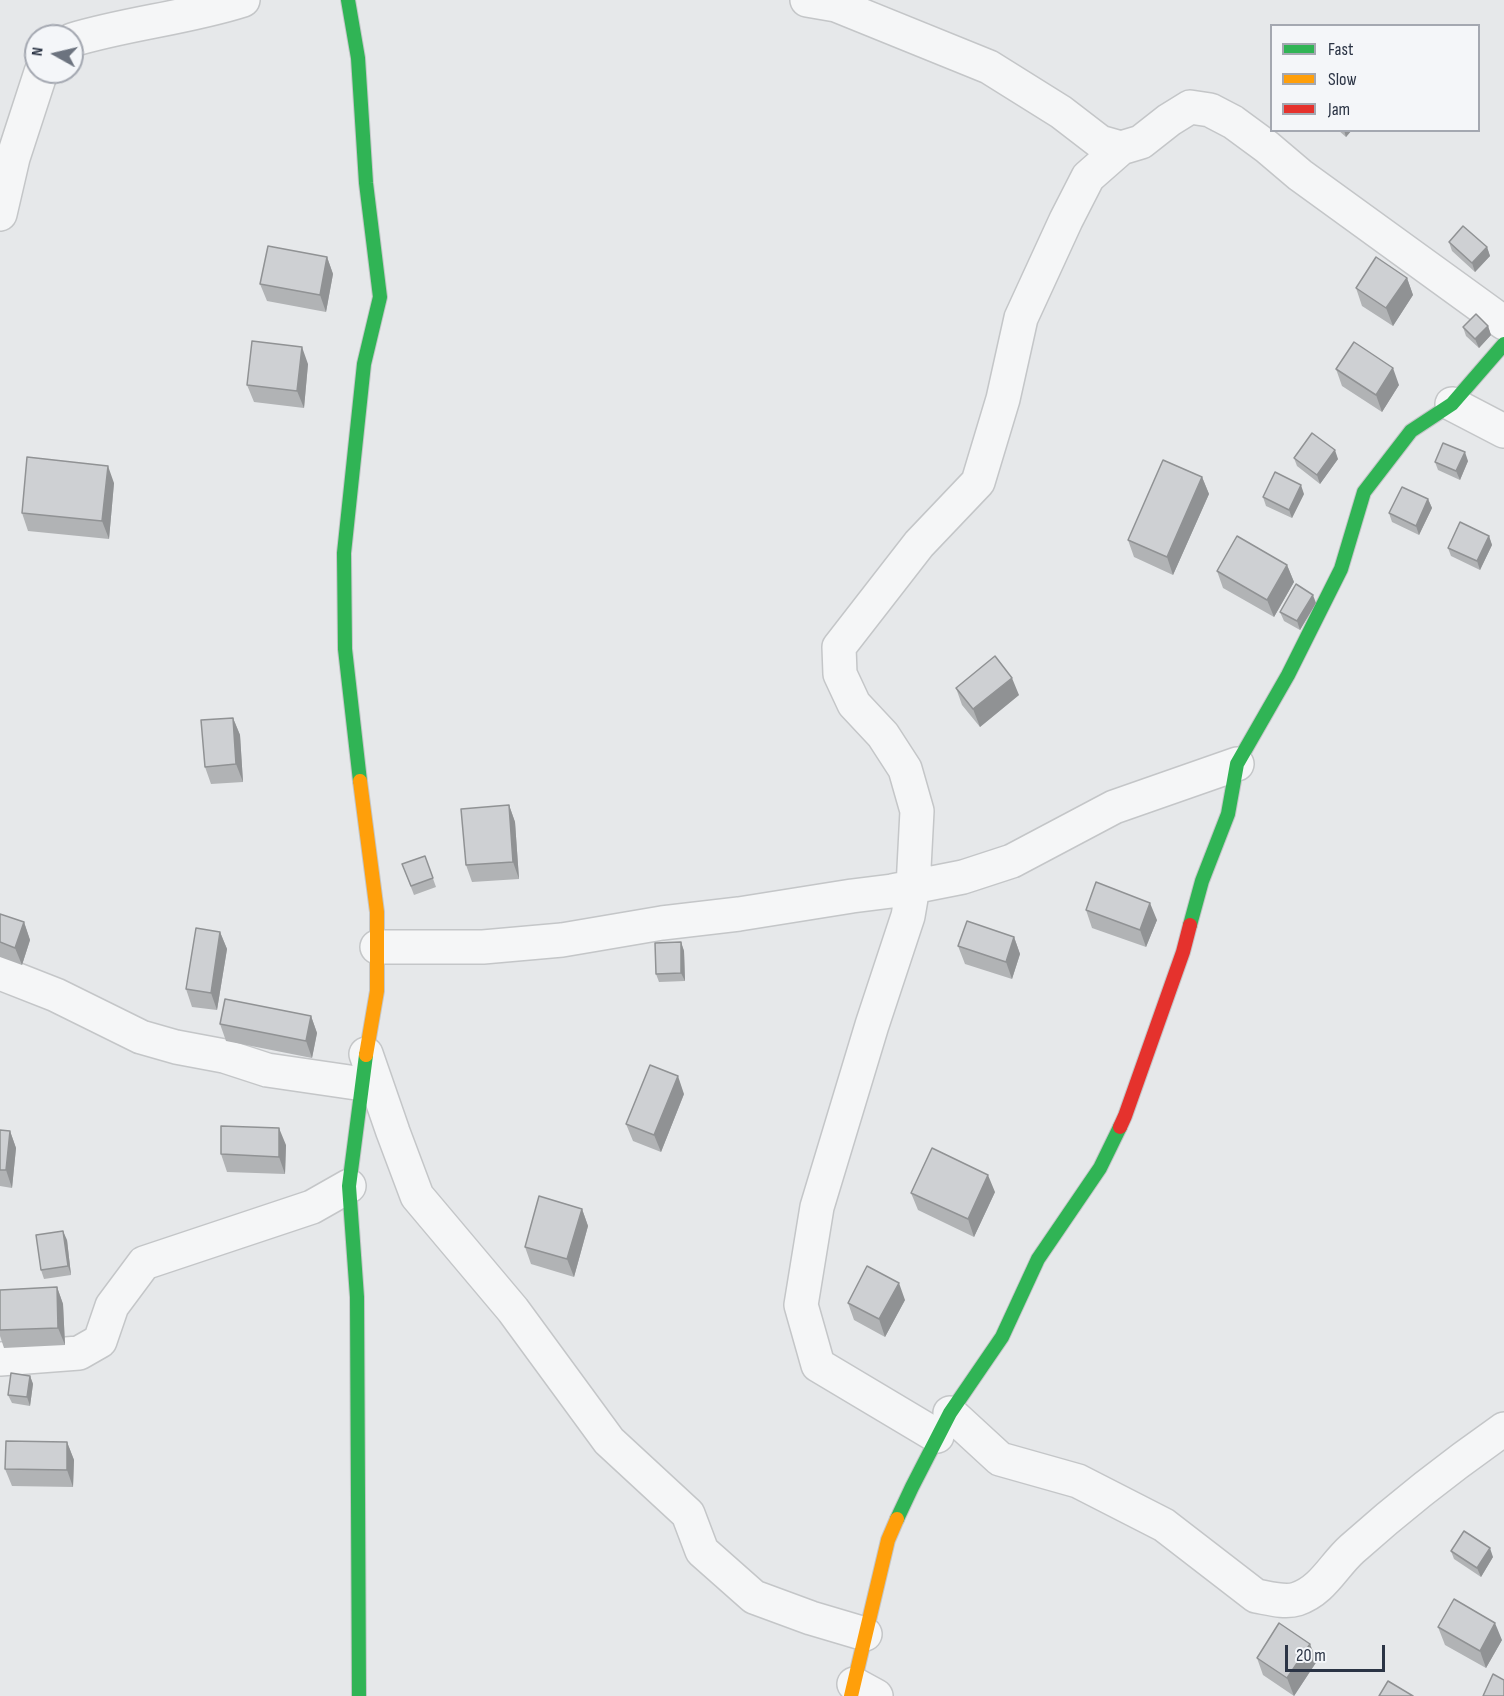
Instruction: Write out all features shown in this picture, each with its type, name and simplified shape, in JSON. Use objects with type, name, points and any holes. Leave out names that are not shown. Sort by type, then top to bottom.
[{"type":"street","points":[[84,37],[143,22],[214,9],[243,0]]},
{"type":"street","points":[[348,0],[358,58],[366,183],[380,297],[364,364],[344,553],[345,649],[377,912],[377,991],[349,1186],[357,1297],[359,1696]]},
{"type":"street","points":[[807,0],[836,5],[989,67],[1061,112],[1100,142],[1121,148]]},
{"type":"street","points":[[0,214],[13,158],[37,84]]},
{"type":"street","points":[[1504,323],[1300,175],[1268,147],[1233,122],[1210,110],[1190,107],[1141,141],[1121,148],[1088,177],[1021,318],[1003,399],[978,482],[919,544],[839,648],[840,674],[854,704],[883,735],[905,769],[917,811],[913,887],[908,916],[872,1025],[818,1207],[801,1305],[818,1365],[944,1425],[1000,1459],[1078,1481],[1145,1515],[1164,1525],[1256,1596],[1273,1599],[1296,1599],[1313,1591],[1330,1576],[1349,1551],[1434,1480],[1504,1429]]},
{"type":"street","points":[[860,1692],[865,1634],[888,1540],[912,1486],[944,1425],[1002,1337],[1038,1259],[1100,1168],[1125,1116],[1183,952],[1202,881],[1228,814],[1237,764],[1288,675],[1341,569],[1364,492],[1411,431],[1452,404],[1504,344]]},
{"type":"street","points":[[1452,404],[1504,431]]},
{"type":"street","points":[[377,947],[483,947],[562,939],[662,923],[739,914],[963,877],[1012,861],[1114,807],[1237,764]]},
{"type":"street","points":[[0,973],[56,995],[141,1036],[176,1047],[224,1056],[267,1070],[364,1069]]},
{"type":"street","points":[[364,1069],[393,1132],[417,1196],[513,1310],[609,1441],[688,1514],[702,1551],[754,1597],[811,1618],[865,1634]]},
{"type":"street","points":[[0,1359],[79,1353],[100,1341],[112,1305],[144,1263],[312,1207],[349,1186]]},
{"type":"building","points":[[1463,226],[1487,247],[1472,263],[1449,242]]},
{"type":"building","points":[[268,246],[327,257],[320,295],[260,284]]},
{"type":"building","points":[[1376,257],[1407,278],[1386,308],[1356,288]]},
{"type":"building","points":[[1476,314],[1488,326],[1475,339],[1463,327]]},
{"type":"building","points":[[252,341],[302,347],[297,391],[247,385]]},
{"type":"building","points":[[1354,342],[1393,368],[1376,395],[1336,369]]},
{"type":"building","points":[[1312,433],[1335,450],[1317,475],[1294,458]]},
{"type":"building","points":[[1443,443],[1465,452],[1456,471],[1435,462]]},
{"type":"building","points":[[27,457],[108,466],[102,521],[22,513]]},
{"type":"building","points":[[1163,460],[1202,477],[1167,557],[1128,540]]},
{"type":"building","points":[[1275,472],[1301,485],[1289,510],[1263,497]]},
{"type":"building","points":[[1402,487],[1428,499],[1416,526],[1389,513]]},
{"type":"building","points":[[1460,522],[1489,536],[1477,561],[1448,548]]},
{"type":"building","points":[[1237,536],[1287,565],[1267,600],[1217,571]]},
{"type":"building","points":[[1296,584],[1313,595],[1297,621],[1280,612]]},
{"type":"building","points":[[995,656],[1012,678],[973,709],[956,688]]},
{"type":"building","points":[[233,718],[236,764],[205,767],[201,720]]},
{"type":"building","points":[[509,805],[513,862],[466,865],[461,809]]},
{"type":"building","points":[[425,856],[433,878],[411,886],[402,864]]},
{"type":"building","points":[[1096,882],[1150,903],[1140,930],[1086,910]]},
{"type":"building","points":[[0,914],[24,922],[15,948],[0,942]]},
{"type":"building","points":[[967,921],[1014,937],[1006,962],[958,946]]},
{"type":"building","points":[[196,928],[220,932],[211,993],[186,989]]},
{"type":"building","points":[[681,942],[681,973],[656,974],[655,943]]},
{"type":"building","points":[[225,999],[311,1016],[306,1041],[220,1024]]},
{"type":"building","points":[[650,1065],[678,1076],[654,1135],[626,1124]]},
{"type":"building","points":[[221,1126],[279,1128],[279,1157],[221,1154]]},
{"type":"building","points":[[0,1130],[10,1131],[6,1170],[0,1170]]},
{"type":"building","points":[[932,1148],[988,1175],[968,1219],[911,1193]]},
{"type":"building","points":[[539,1196],[582,1209],[567,1259],[525,1247]]},
{"type":"building","points":[[63,1231],[68,1266],[41,1270],[36,1235]]},
{"type":"building","points":[[867,1266],[899,1283],[879,1319],[848,1303]]},
{"type":"building","points":[[57,1287],[58,1328],[0,1330],[0,1290]]},
{"type":"building","points":[[11,1373],[30,1376],[27,1397],[8,1395]]},
{"type":"building","points":[[6,1441],[67,1442],[67,1470],[5,1469]]},
{"type":"building","points":[[1464,1531],[1490,1548],[1477,1568],[1451,1551]]},
{"type":"building","points":[[1454,1599],[1495,1623],[1480,1651],[1438,1627]]},
{"type":"building","points":[[1279,1623],[1310,1644],[1287,1678],[1257,1658]]},
{"type":"building","points":[[1493,1674],[1504,1680],[1504,1696],[1483,1696]]},
{"type":"building","points":[[1388,1681],[1413,1696],[1379,1696]]},
{"type":"traffic: fast","points":[[348,0],[358,58],[366,183],[380,297],[364,364],[344,553],[345,649],[360,781]]},
{"type":"traffic: fast","points":[[1190,925],[1202,881],[1228,814],[1237,764],[1288,675],[1341,569],[1364,492],[1411,431],[1452,404],[1504,344]]},
{"type":"traffic: fast","points":[[359,1696],[357,1297],[349,1186],[366,1055]]},
{"type":"traffic: fast","points":[[897,1519],[950,1413],[1002,1337],[1038,1259],[1100,1168],[1120,1127]]},
{"type":"traffic: slow","points":[[360,781],[377,912],[377,991],[366,1055]]},
{"type":"traffic: slow","points":[[851,1696],[888,1540],[897,1519]]},
{"type":"traffic: jam","points":[[1120,1127],[1183,952],[1190,925]]}]
